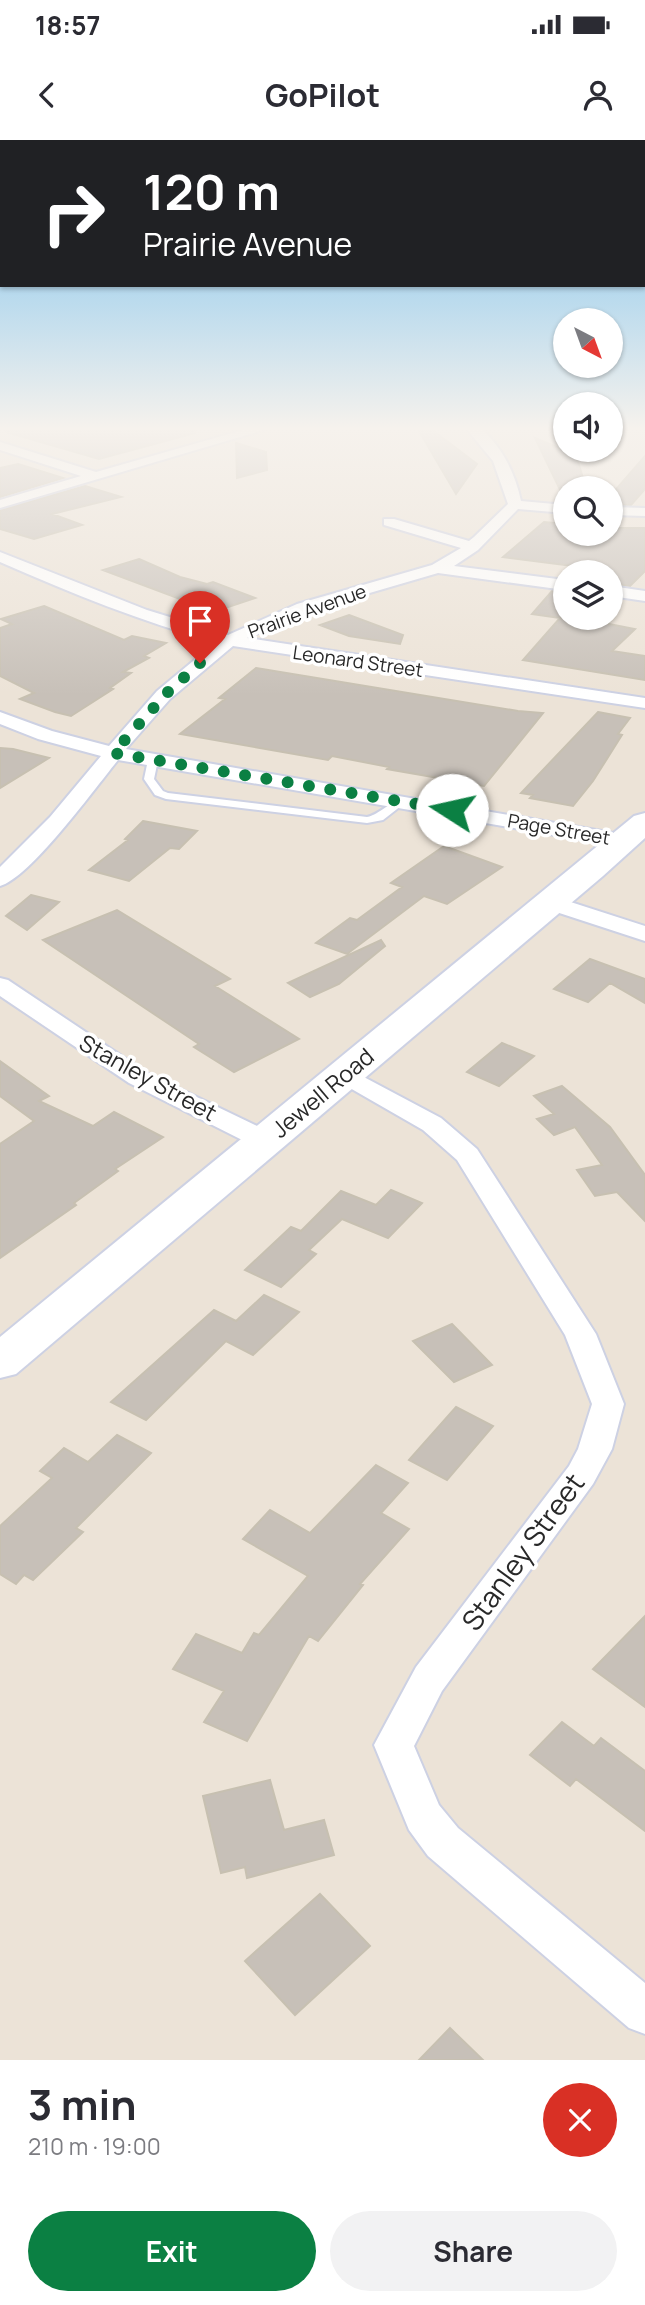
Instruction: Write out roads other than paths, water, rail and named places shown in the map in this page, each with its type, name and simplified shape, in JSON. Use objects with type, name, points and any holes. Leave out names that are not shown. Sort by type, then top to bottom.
[{"type":"street","name":"Prairie Avenue","points":[[0,880],[57,824],[113,753],[168,692],[229,640],[319,603],[438,568],[473,547],[504,516]]},
{"type":"street","points":[[389,522],[473,547]]},
{"type":"street","name":"Leonard Street","points":[[0,557],[132,613],[229,640],[645,703]]},
{"type":"street","points":[[438,568],[553,583]]},
{"type":"street","points":[[623,593],[645,596]]},
{"type":"street","name":"Page Street","points":[[0,718],[45,735],[113,753],[401,802],[635,831]]},
{"type":"street","name":"Jewell Road","points":[[0,1362],[635,831]]},
{"type":"street","points":[[552,903],[645,934]]},
{"type":"street","name":"Stanley Street","points":[[0,985],[138,1078],[266,1141]]},
{"type":"street","name":"Stanley Street","points":[[345,1075],[432,1124],[467,1156],[580,1334],[608,1404],[595,1449],[581,1475],[429,1679],[394,1745],[423,1817],[443,1842],[645,2012]]},
{"type":"lane","points":[[153,760],[149,779],[159,793],[166,796],[367,820],[379,818],[401,802]]}]
